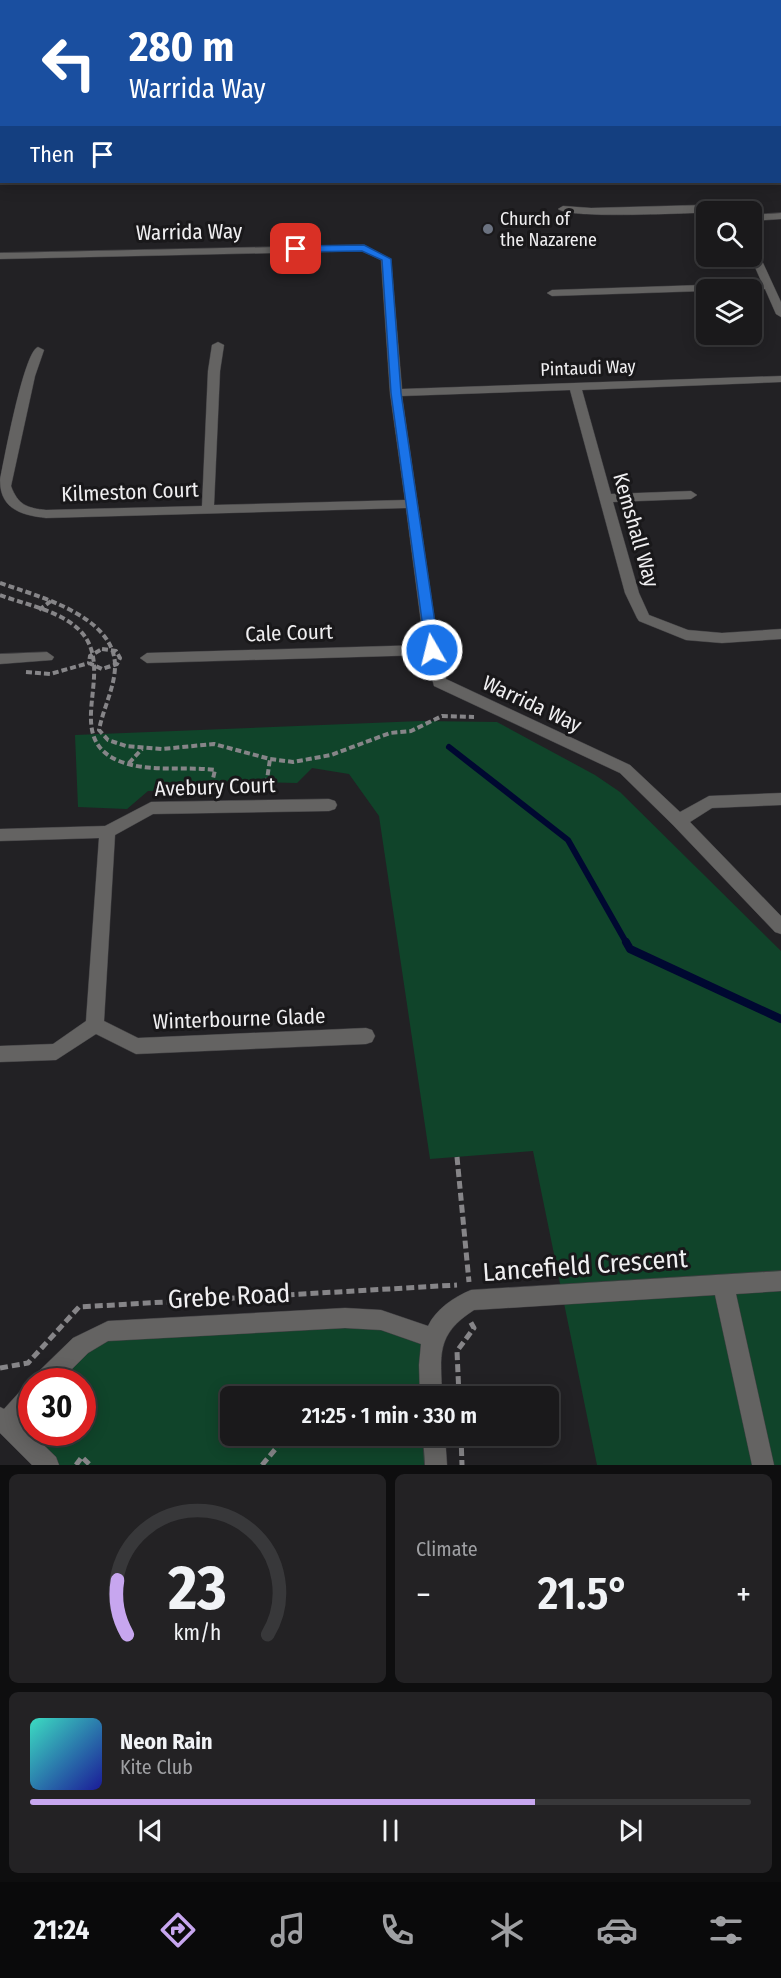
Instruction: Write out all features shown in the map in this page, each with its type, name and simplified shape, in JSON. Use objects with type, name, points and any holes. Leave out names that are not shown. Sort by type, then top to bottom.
[{"type":"street","points":[[564,209],[591,211],[696,208]]},
{"type":"street","points":[[762,217],[781,216]]},
{"type":"street","name":"Warrida Way","points":[[0,256],[364,248],[386,259],[396,393],[432,650],[439,682],[625,769],[679,821],[781,927]]},
{"type":"street","points":[[760,267],[781,314]]},
{"type":"street","points":[[552,293],[768,286]]},
{"type":"street","points":[[208,508],[214,371],[218,345]]},
{"type":"street","name":"Kilmeston Court","points":[[38,350],[29,375],[5,486],[12,504],[30,512],[46,514],[412,504]]},
{"type":"street","name":"Pintaudi Way","points":[[396,393],[781,379]]},
{"type":"street","name":"Kemshall Way","points":[[575,386],[632,592],[644,618],[686,635],[722,638],[781,634]]},
{"type":"street","points":[[605,498],[690,495]]},
{"type":"street","name":"Cale Court","points":[[147,658],[432,650]]},
{"type":"street","points":[[0,658],[47,657]]},
{"type":"street","points":[[679,821],[709,802],[781,799]]},
{"type":"street","name":"Avebury Court","points":[[107,832],[151,808],[329,805]]},
{"type":"street","points":[[0,835],[107,832],[95,1025],[56,1052],[0,1054]]},
{"type":"street","name":"Winterbourne Glade","points":[[95,1025],[136,1046],[366,1036]]},
{"type":"street","name":"Lancefield Crescent","points":[[430,1386],[428,1361],[438,1325],[450,1311],[471,1300],[781,1281]]},
{"type":"street","points":[[723,1284],[763,1465]]},
{"type":"street","name":"Grebe Road","points":[[56,1368],[77,1345],[91,1336],[108,1331],[345,1318],[381,1320],[433,1338]]},
{"type":"street","points":[[18,1411],[4,1427],[48,1465]]},
{"type":"street","points":[[435,1446],[436,1465]]},
{"type":"path","points":[[0,583],[51,601],[82,616],[97,628],[110,649],[115,666],[99,730],[108,740],[142,749],[214,744],[270,759],[293,762],[331,755],[390,733],[411,731],[442,716],[476,717]]},
{"type":"path","points":[[0,596],[65,620],[83,634],[93,653],[95,668],[96,686],[91,700],[90,717],[92,739],[96,746],[108,756],[128,764],[163,769],[181,767],[214,770],[211,787],[204,793]]},
{"type":"path","points":[[39,610],[51,601]]},
{"type":"path","points":[[93,653],[102,649],[110,649]]},
{"type":"path","points":[[95,668],[104,669],[115,666]]},
{"type":"path","points":[[128,764],[142,749]]},
{"type":"path","points":[[262,806],[270,759]]},
{"type":"path","points":[[457,1157],[469,1284]]},
{"type":"path","points":[[446,1286],[474,1328],[457,1351],[459,1386]]},
{"type":"path","points":[[262,1465],[278,1446]]},
{"type":"path","points":[[461,1446],[462,1465]]},
{"type":"path","points":[[76,1465],[82,1457],[90,1465]]},
{"type":"green space","points":[[421,721],[497,722],[595,775],[620,792],[781,951],[781,1465],[597,1465],[533,1151],[430,1159],[379,816],[349,774],[312,768],[297,783],[208,781],[201,790],[148,791],[127,809],[78,807],[75,735]]},
{"type":"green space","points":[[395,1325],[433,1338],[435,1386],[220,1386],[220,1446],[438,1446],[439,1465],[48,1465],[29,1446],[96,1446],[96,1368],[56,1368],[77,1345],[140,1329]]},
{"type":"green space","points":[[18,1410],[18,1435],[6,1423]]},
{"type":"waterway","points":[[449,747],[568,840],[627,944]]},
{"type":"waterway","points":[[626,942],[630,949],[781,1019]]},
{"type":"place","name":"Church of the Nazarene","points":[[488,229]]},
{"type":"route","points":[[296,249],[364,248],[386,259],[396,393],[432,650]]}]
